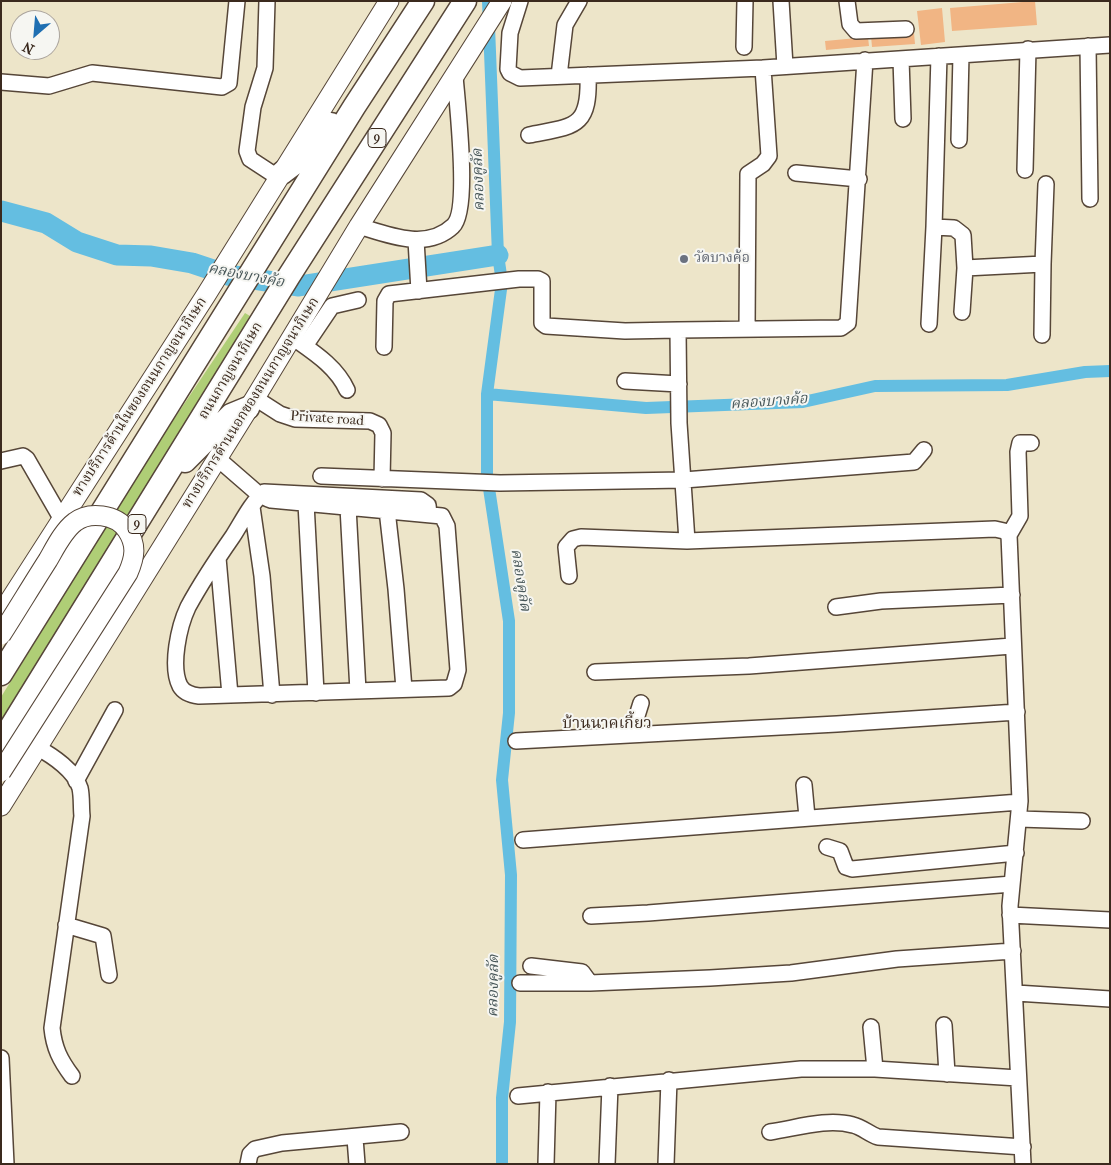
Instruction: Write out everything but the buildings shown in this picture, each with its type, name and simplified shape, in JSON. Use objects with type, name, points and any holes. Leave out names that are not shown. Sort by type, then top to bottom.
[{"type":"highway","points":[[1,674],[240,294],[354,107],[423,1]]},
{"type":"highway","name":"ถนนกาญจนาภิเษก","points":[[1,743],[171,470],[272,303],[465,1]]},
{"type":"highway","points":[[281,176],[299,160],[340,114],[354,107]]},
{"type":"highway","points":[[171,470],[201,446],[231,415],[252,403]]},
{"type":"main road","name":"ทางบริการด้านในของถนนกาญจนาภิเษก","points":[[1,614],[206,295],[389,1]]},
{"type":"main road","name":"ทางบริการด้านนอกของถนนกาญจนาภิเษก","points":[[1,806],[252,403],[299,342],[307,312],[359,226],[502,1]]},
{"type":"main road","points":[[1,635],[60,539],[75,522],[92,516],[103,516],[114,519],[126,529],[135,550],[128,573],[1,772]]},
{"type":"street","points":[[1,82],[49,86],[92,73],[222,87],[229,82],[237,1]]},
{"type":"street","points":[[267,1],[265,68],[253,107],[247,151],[250,159],[281,176]]},
{"type":"street","points":[[520,1],[510,33],[510,73],[520,78],[763,68],[1110,44]]},
{"type":"street","points":[[559,76],[565,25],[579,1]]},
{"type":"street","points":[[744,47],[745,1]]},
{"type":"street","points":[[781,1],[785,66]]},
{"type":"street","points":[[847,1],[850,24],[856,31],[906,29]]},
{"type":"street","points":[[1088,46],[1090,199]]},
{"type":"street","points":[[1025,170],[1028,49]]},
{"type":"street","points":[[959,140],[961,55]]},
{"type":"street","points":[[929,324],[939,56]]},
{"type":"street","points":[[901,58],[903,119]]},
{"type":"street","points":[[384,347],[387,297],[389,294],[418,284],[519,279],[538,279],[542,281],[542,323],[546,326],[625,331],[841,328],[848,322],[859,179],[865,60]]},
{"type":"street","points":[[747,329],[748,174],[763,164],[769,156],[763,68]]},
{"type":"street","points":[[529,135],[572,127],[579,122],[586,107],[588,75]]},
{"type":"street","points":[[359,226],[394,237],[416,240],[441,234],[454,226],[461,214],[462,176],[455,76]]},
{"type":"street","points":[[796,173],[859,179]]},
{"type":"street","points":[[1042,335],[1046,184]]},
{"type":"street","points":[[934,228],[947,226],[962,232],[965,268],[962,312]]},
{"type":"street","points":[[416,240],[418,284]]},
{"type":"street","points":[[965,268],[1043,264]]},
{"type":"street","points":[[347,390],[342,378],[299,342],[332,306],[358,300]]},
{"type":"street","points":[[678,330],[679,423],[687,541]]},
{"type":"street","points":[[625,381],[679,384]]},
{"type":"street","name":"Private road","points":[[252,403],[295,419],[370,421],[379,425],[383,434],[382,478]]},
{"type":"street","points":[[1024,1164],[1018,1078],[1016,993],[1010,915],[1020,802],[1017,712],[1012,646],[1009,535],[1020,516],[1018,452],[1020,443],[1031,443]]},
{"type":"street","points":[[321,476],[500,483],[684,480],[914,462],[924,450]]},
{"type":"street","points":[[1,461],[18,456],[27,459],[61,518]]},
{"type":"street","points":[[217,458],[256,501],[272,694]]},
{"type":"street","points":[[256,501],[271,500],[442,516],[447,526],[458,670],[454,684],[448,688],[404,690],[199,696],[187,694],[180,686],[177,675],[179,631],[188,608],[218,558],[256,501],[264,492],[421,500],[428,505],[429,514]]},
{"type":"street","points":[[306,503],[316,693]]},
{"type":"street","points":[[348,507],[358,691]]},
{"type":"street","points":[[386,510],[396,589],[404,690]]},
{"type":"street","points":[[569,576],[566,547],[573,539],[687,541],[995,529],[1004,531],[1009,535]]},
{"type":"street","points":[[218,558],[230,695]]},
{"type":"street","points":[[836,607],[881,601],[1012,595]]},
{"type":"street","points":[[595,672],[749,666],[1012,646]]},
{"type":"street","points":[[631,735],[641,704]]},
{"type":"street","points":[[76,781],[115,710]]},
{"type":"street","points":[[516,742],[1017,712]]},
{"type":"street","points":[[38,748],[60,763],[80,788],[82,816],[52,1028],[54,1046],[59,1059],[72,1076]]},
{"type":"street","points":[[804,785],[807,817]]},
{"type":"street","points":[[523,840],[1020,802]]},
{"type":"street","points":[[1019,819],[1082,821]]},
{"type":"street","points":[[827,847],[840,851],[846,866],[852,869],[1016,853]]},
{"type":"street","points":[[592,916],[1012,884]]},
{"type":"street","points":[[1010,915],[1110,920]]},
{"type":"street","points":[[66,925],[103,936],[109,975]]},
{"type":"street","points":[[520,983],[590,983],[791,973],[897,959],[1013,952]]},
{"type":"street","points":[[531,966],[582,972],[590,983]]},
{"type":"street","points":[[1016,993],[1110,999]]},
{"type":"street","points":[[944,1025],[946,1074]]},
{"type":"street","points":[[871,1027],[875,1069]]},
{"type":"street","points":[[1,1058],[6,1164]]},
{"type":"street","points":[[518,1096],[669,1080],[801,1069],[875,1069],[1018,1078]]},
{"type":"street","points":[[666,1164],[669,1080]]},
{"type":"street","points":[[607,1164],[610,1086]]},
{"type":"street","points":[[546,1164],[548,1092]]},
{"type":"street","points":[[770,1132],[826,1122],[860,1126],[878,1137],[1022,1147]]},
{"type":"street","points":[[248,1164],[250,1154],[255,1149],[282,1142],[356,1138],[402,1132]]},
{"type":"street","points":[[356,1138],[357,1164]]},
{"type":"green space","points":[[245,313],[250,316],[186,425],[1,720],[1,697],[160,440]]},
{"type":"waterway","name":"คลองคูลัด","points":[[488,1],[498,255],[502,282],[487,394],[487,475],[509,621],[509,713],[502,780],[511,875],[510,1022],[502,1098],[502,1164]]},
{"type":"waterway","name":"คลองบางค้อ","points":[[1,211],[46,223],[77,242],[117,255],[151,256],[192,263],[228,275],[299,286],[498,255]]},
{"type":"waterway","name":"คลองบางค้อ","points":[[487,394],[646,408],[803,402],[875,386],[1007,385],[1085,372],[1110,371]]},
{"type":"place","name":"วัดบางค้อ","points":[[684,259]]},
{"type":"district","name":"บ้านนาคเกี้ยว","points":[[607,724]]}]
